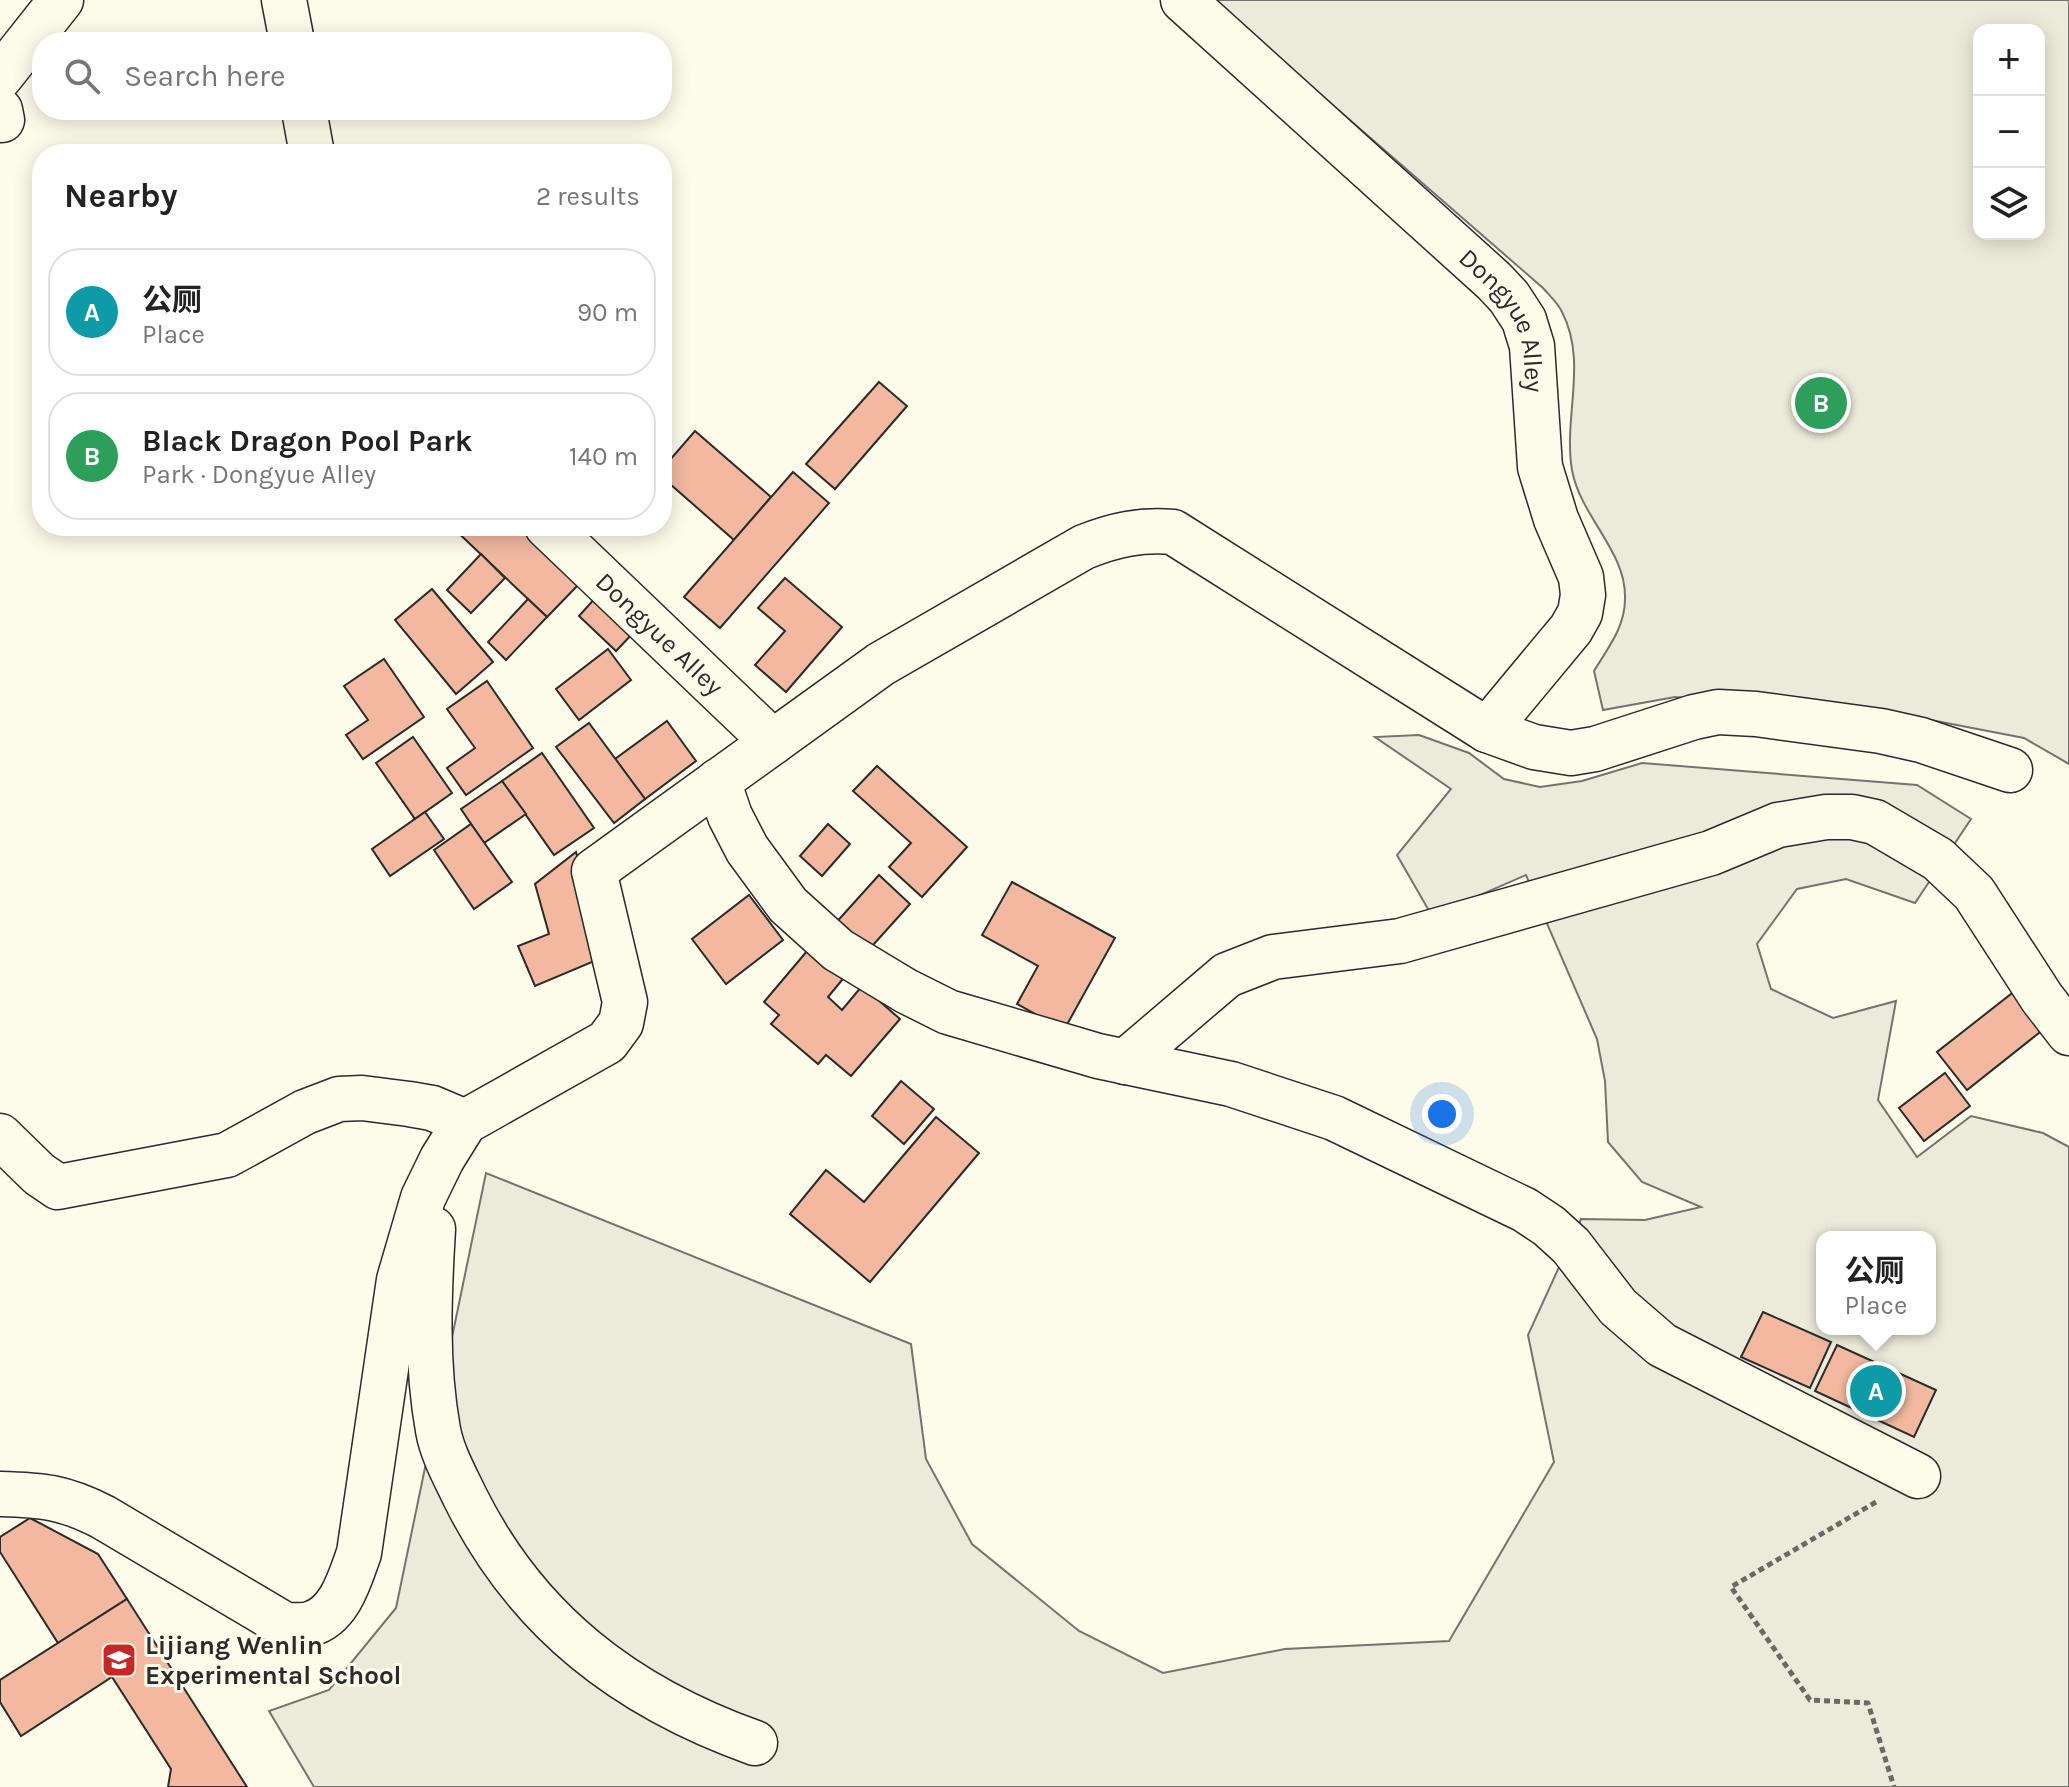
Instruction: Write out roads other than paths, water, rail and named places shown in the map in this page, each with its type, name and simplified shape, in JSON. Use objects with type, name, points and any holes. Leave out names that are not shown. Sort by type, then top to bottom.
[{"type":"street","points":[[36,32],[61,0]]},
{"type":"street","points":[[284,0],[290,32]]},
{"type":"street","name":"Dongyue Alley","points":[[1183,0],[1494,281],[1524,320],[1532,346],[1540,467],[1556,519],[1581,577],[1583,595],[1580,613],[1571,629],[1487,730]]},
{"type":"street","points":[[0,77],[32,37]]},
{"type":"street","points":[[306,120],[310,144]]},
{"type":"street","points":[[0,1494],[42,1495],[74,1502],[285,1625],[311,1624],[326,1615],[347,1587],[359,1553],[399,1280],[423,1198],[442,1159],[465,1122],[607,1042],[621,1023],[625,1002],[594,871],[881,664],[1084,547],[1107,538],[1153,530],[1173,532],[1487,730],[1534,747],[1571,753],[1595,749],[1718,712],[1756,714],[1881,731],[1921,740],[2010,770]]},
{"type":"street","name":"Dongyue Alley","points":[[557,536],[773,742]]},
{"type":"street","points":[[718,781],[736,827],[767,879],[788,905],[838,950],[948,1012],[1098,1056],[1231,1084],[1334,1118],[1525,1210],[1571,1246],[1618,1307],[1662,1345],[1918,1476]]},
{"type":"street","points":[[1125,1062],[1227,975],[1273,957],[1400,941],[1711,853],[1778,825],[1826,817],[1852,817],[1875,822],[1938,859],[1974,893],[2042,998],[2069,1033]]},
{"type":"street","points":[[0,1136],[39,1174],[58,1187],[227,1155],[305,1112],[339,1099],[362,1098],[432,1108],[465,1122]]},
{"type":"street","points":[[442,1159],[430,1271],[431,1366],[438,1432],[475,1517],[499,1556],[527,1592],[593,1657],[669,1708],[755,1743]]},
{"type":"place","name":"Black Dragon Pool Park","points":[[1821,403]]},
{"type":"place","name":"公厕","points":[[1876,1391]]},
{"type":"place","name":"Lijiang Wenlin Experimental School","points":[[119,1660]]}]
